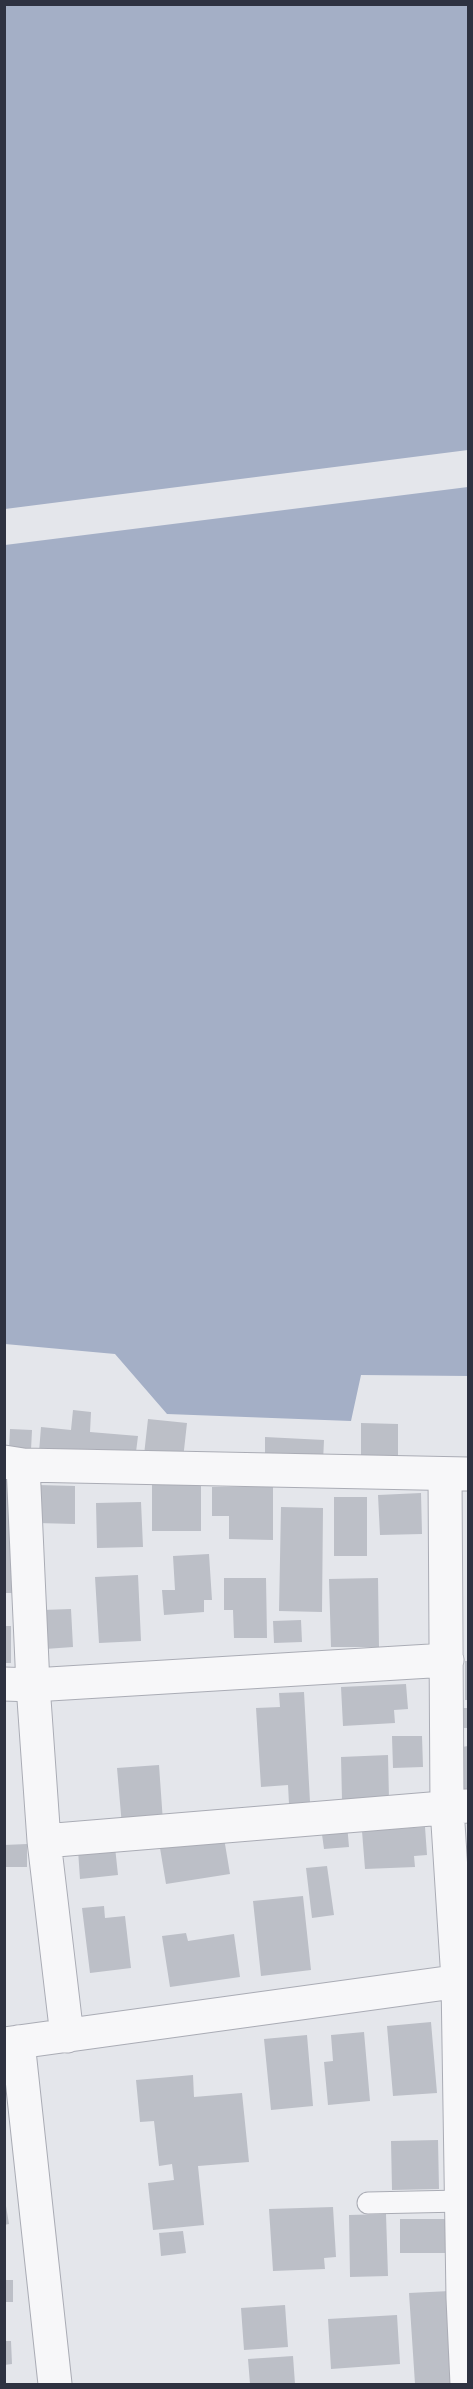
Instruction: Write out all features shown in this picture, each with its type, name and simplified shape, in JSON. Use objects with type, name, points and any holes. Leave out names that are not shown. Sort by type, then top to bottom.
[{"type":"street","points":[[67,2036],[44,1840],[19,1684],[14,1464],[457,1475],[454,1648],[463,1980],[461,2201],[467,2385]]},
{"type":"street","points":[[19,1684],[454,1648]]},
{"type":"street","points":[[44,1840],[458,1807]]},
{"type":"street","points":[[55,2385],[11,2043],[463,1980]]},
{"type":"lane","points":[[368,2203],[461,2201]]},
{"type":"water","points":[[4,5],[468,5],[468,1376],[361,1375],[351,1421],[167,1414],[115,1354],[5,1344]]},
{"type":"pier","points":[[468,450],[468,487],[5,545],[5,509]]},
{"type":"building","points":[[73,1410],[91,1412],[90,1432],[138,1436],[135,1460],[39,1452],[41,1427],[71,1430]]},
{"type":"building","points":[[148,1419],[187,1423],[183,1459],[144,1455]]},
{"type":"building","points":[[361,1423],[398,1424],[398,1463],[361,1462]]},
{"type":"building","points":[[10,1429],[32,1430],[31,1450],[9,1449]]},
{"type":"building","points":[[265,1437],[324,1440],[323,1462],[265,1460]]},
{"type":"building","points":[[4,1477],[14,1477],[13,1593],[4,1593]]},
{"type":"building","points":[[152,1483],[201,1483],[201,1531],[152,1531]]},
{"type":"building","points":[[38,1485],[75,1486],[75,1524],[37,1523]]},
{"type":"building","points":[[212,1487],[273,1487],[273,1540],[229,1539],[229,1516],[212,1516]]},
{"type":"building","points":[[421,1493],[422,1534],[380,1535],[378,1495]]},
{"type":"building","points":[[334,1497],[367,1497],[367,1556],[334,1556]]},
{"type":"building","points":[[141,1502],[143,1547],[97,1548],[96,1503]]},
{"type":"building","points":[[281,1507],[323,1508],[322,1612],[279,1611]]},
{"type":"building","points":[[209,1554],[212,1600],[204,1600],[204,1612],[164,1615],[162,1590],[175,1590],[173,1556]]},
{"type":"building","points":[[138,1575],[141,1641],[99,1643],[95,1577]]},
{"type":"building","points":[[224,1578],[266,1578],[267,1638],[234,1638],[233,1610],[224,1610]]},
{"type":"building","points":[[378,1578],[379,1647],[331,1647],[329,1579]]},
{"type":"building","points":[[71,1609],[73,1647],[45,1649],[42,1610]]},
{"type":"building","points":[[301,1620],[302,1642],[274,1643],[273,1621]]},
{"type":"building","points":[[4,1626],[11,1626],[11,1663],[4,1663]]},
{"type":"building","points":[[465,1661],[468,1661],[468,1700],[465,1700]]},
{"type":"building","points":[[406,1684],[408,1709],[394,1710],[395,1723],[343,1726],[341,1687]]},
{"type":"building","points":[[304,1692],[310,1802],[289,1804],[288,1785],[261,1787],[256,1708],[280,1707],[279,1693]]},
{"type":"building","points":[[459,1708],[468,1708],[468,1728],[459,1728]]},
{"type":"building","points":[[392,1736],[422,1736],[423,1767],[393,1768]]},
{"type":"building","points":[[468,1746],[468,1791],[464,1791],[462,1747]]},
{"type":"building","points":[[388,1755],[389,1799],[342,1800],[341,1757]]},
{"type":"building","points":[[159,1765],[163,1822],[122,1826],[117,1768]]},
{"type":"building","points":[[347,1824],[349,1847],[324,1849],[321,1827]]},
{"type":"building","points":[[425,1827],[427,1855],[414,1856],[415,1867],[365,1869],[362,1831]]},
{"type":"building","points":[[224,1838],[230,1874],[166,1884],[160,1848]]},
{"type":"building","points":[[27,1844],[27,1867],[4,1867],[4,1845]]},
{"type":"building","points":[[115,1847],[118,1875],[80,1879],[78,1850]]},
{"type":"building","points":[[327,1866],[334,1915],[312,1918],[306,1868]]},
{"type":"building","points":[[303,1896],[311,1970],[261,1976],[253,1901]]},
{"type":"building","points":[[104,1906],[105,1918],[125,1916],[131,1968],[90,1973],[82,1908]]},
{"type":"building","points":[[186,1933],[188,1941],[234,1934],[240,1977],[170,1987],[162,1936]]},
{"type":"building","points":[[431,2022],[437,2093],[393,2096],[387,2026]]},
{"type":"building","points":[[364,2032],[370,2101],[328,2105],[324,2062],[333,2061],[331,2035]]},
{"type":"building","points":[[307,2035],[313,2106],[271,2110],[264,2039]]},
{"type":"building","points":[[193,2075],[194,2097],[242,2093],[249,2162],[198,2166],[204,2225],[153,2230],[148,2183],[174,2180],[172,2164],[159,2166],[154,2121],[140,2122],[136,2080]]},
{"type":"building","points":[[438,2140],[439,2189],[392,2190],[391,2141]]},
{"type":"building","points":[[4,2194],[9,2224],[4,2225]]},
{"type":"building","points":[[333,2207],[336,2257],[324,2258],[325,2269],[273,2271],[269,2209]]},
{"type":"building","points":[[386,2214],[388,2276],[350,2277],[349,2215]]},
{"type":"building","points":[[400,2219],[448,2219],[448,2253],[400,2253]]},
{"type":"building","points":[[183,2231],[186,2253],[161,2256],[159,2233]]},
{"type":"building","points":[[5,2280],[13,2280],[13,2302],[5,2302]]},
{"type":"building","points":[[450,2291],[455,2384],[415,2384],[409,2293]]},
{"type":"building","points":[[285,2305],[288,2347],[244,2350],[241,2308]]},
{"type":"building","points":[[397,2315],[400,2364],[331,2369],[328,2319]]},
{"type":"building","points":[[4,2341],[11,2341],[12,2364],[4,2365]]},
{"type":"building","points":[[293,2356],[295,2384],[250,2384],[248,2359]]}]
